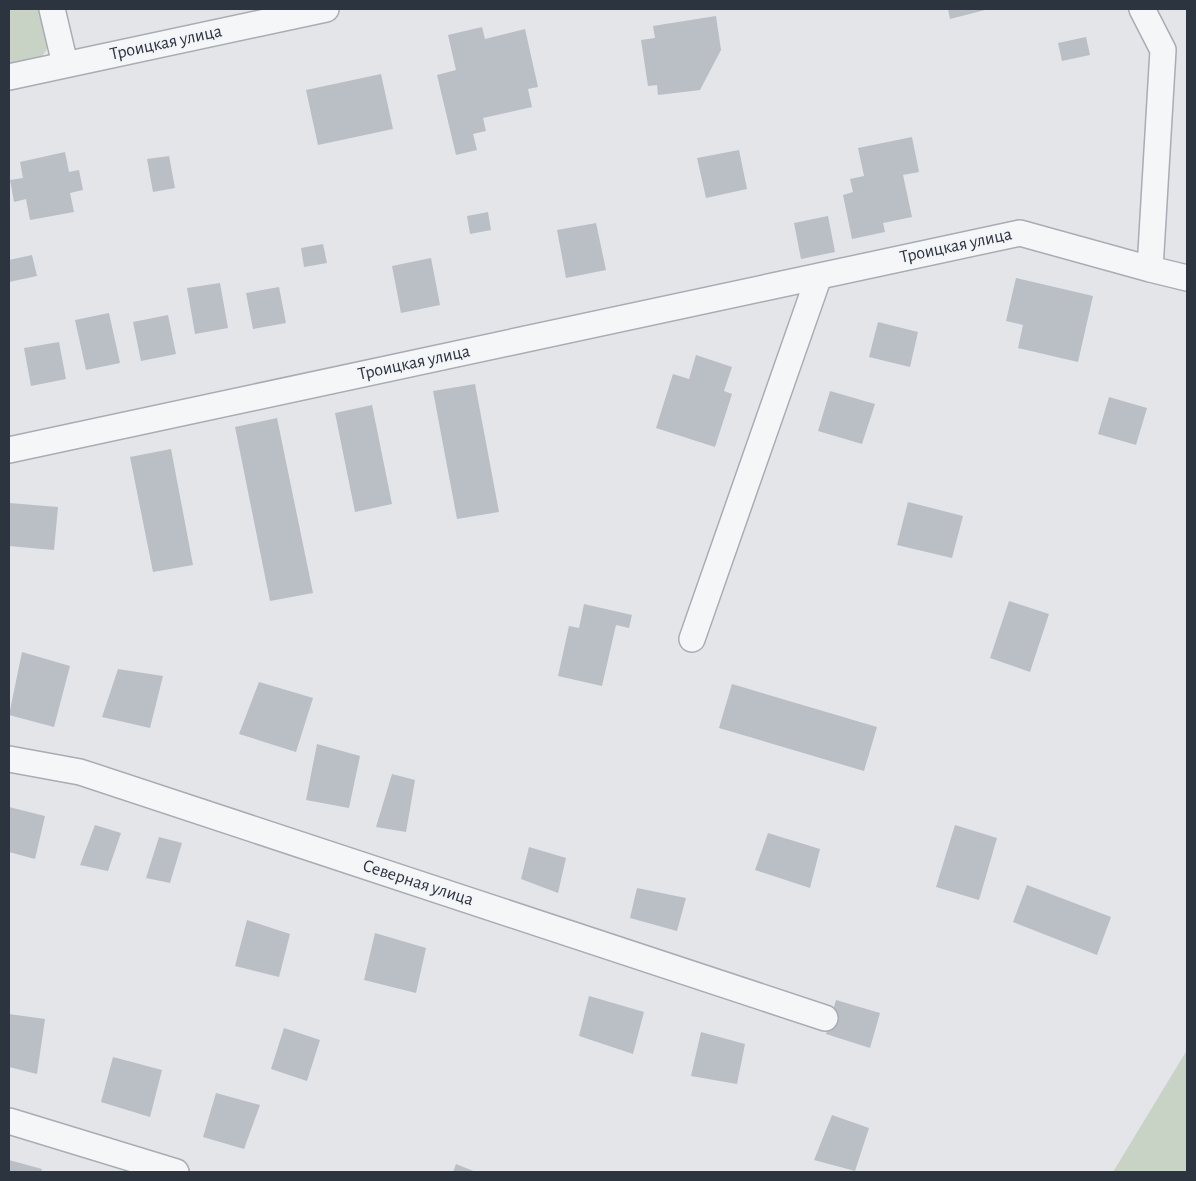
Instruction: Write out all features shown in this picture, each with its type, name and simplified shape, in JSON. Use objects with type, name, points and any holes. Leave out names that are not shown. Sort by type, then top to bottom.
[{"type":"street","points":[[52,9],[65,64]]},
{"type":"street","name":"Троицкая улица","points":[[9,77],[326,9]]},
{"type":"street","points":[[1142,9],[1164,50],[1150,269]]},
{"type":"street","name":"Троицкая улица","points":[[9,450],[1020,233],[1187,278]]},
{"type":"street","points":[[692,639],[819,276]]},
{"type":"street","name":"Северная улица","points":[[9,760],[80,772],[825,1018]]},
{"type":"street","points":[[9,1121],[176,1172]]},
{"type":"shaded area","points":[[9,9],[40,9],[49,46],[40,59],[9,66]]},
{"type":"shaded area","points":[[1187,1050],[1187,1172],[1113,1172]]},
{"type":"building","points":[[948,9],[989,9],[950,19]]},
{"type":"building","points":[[716,16],[721,50],[700,90],[658,95],[657,85],[648,86],[641,40],[655,38],[653,26]]},
{"type":"building","points":[[482,27],[485,39],[525,29],[538,87],[528,89],[532,107],[483,118],[486,131],[473,134],[477,150],[456,155],[437,75],[456,70],[448,35]]},
{"type":"building","points":[[1086,37],[1090,55],[1062,61],[1058,43]]},
{"type":"building","points":[[381,74],[393,129],[318,145],[306,90]]},
{"type":"building","points":[[912,137],[919,172],[903,175],[912,217],[883,223],[885,232],[852,239],[843,195],[853,192],[850,179],[864,176],[858,148]]},
{"type":"building","points":[[739,150],[747,189],[706,198],[697,158]]},
{"type":"building","points":[[65,152],[69,172],[79,170],[83,190],[70,193],[74,212],[30,220],[26,199],[14,202],[10,180],[23,178],[20,162]]},
{"type":"building","points":[[169,156],[175,188],[153,192],[147,159]]},
{"type":"building","points":[[488,212],[491,230],[470,234],[467,216]]},
{"type":"building","points":[[828,216],[835,252],[801,259],[794,223]]},
{"type":"building","points":[[596,223],[606,270],[566,278],[557,230]]},
{"type":"building","points":[[323,244],[327,263],[304,267],[301,248]]},
{"type":"building","points":[[32,255],[37,276],[9,282],[9,260]]},
{"type":"building","points":[[431,258],[440,305],[401,313],[392,266]]},
{"type":"building","points":[[1016,278],[1093,296],[1078,362],[1018,348],[1023,325],[1006,321]]},
{"type":"building","points":[[220,283],[228,328],[195,334],[187,288]]},
{"type":"building","points":[[279,287],[286,323],[253,329],[246,293]]},
{"type":"building","points":[[109,313],[120,363],[86,370],[75,320]]},
{"type":"building","points":[[168,315],[176,354],[141,361],[133,322]]},
{"type":"building","points":[[878,322],[918,332],[910,367],[869,357]]},
{"type":"building","points":[[59,342],[66,379],[31,386],[24,348]]},
{"type":"building","points":[[696,355],[732,367],[724,391],[732,394],[715,447],[656,428],[673,374],[689,379]]},
{"type":"building","points":[[475,384],[499,512],[457,519],[433,391]]},
{"type":"building","points":[[830,391],[875,404],[862,444],[818,431]]},
{"type":"building","points":[[1109,397],[1147,408],[1136,445],[1098,434]]},
{"type":"building","points":[[372,405],[392,504],[355,512],[335,413]]},
{"type":"building","points":[[277,418],[313,593],[270,601],[235,427]]},
{"type":"building","points":[[171,449],[193,565],[153,572],[130,457]]},
{"type":"building","points":[[908,502],[963,516],[952,558],[897,545]]},
{"type":"building","points":[[9,503],[58,507],[54,550],[9,546]]},
{"type":"building","points":[[1009,601],[1049,614],[1030,672],[990,658]]},
{"type":"building","points":[[584,604],[632,615],[629,628],[616,625],[602,686],[558,676],[569,626],[579,628]]},
{"type":"building","points":[[22,652],[70,666],[54,727],[9,715]]},
{"type":"building","points":[[118,669],[163,676],[150,728],[102,717]]},
{"type":"building","points":[[259,682],[313,698],[296,752],[239,734]]},
{"type":"building","points":[[732,684],[877,727],[864,771],[719,728]]},
{"type":"building","points":[[317,744],[360,756],[349,808],[306,800]]},
{"type":"building","points":[[392,774],[415,780],[406,832],[376,827]]},
{"type":"building","points":[[9,807],[45,816],[35,859],[9,852]]},
{"type":"building","points":[[95,825],[121,833],[108,871],[80,865]]},
{"type":"building","points":[[955,825],[997,838],[979,900],[936,887]]},
{"type":"building","points":[[768,833],[820,849],[810,888],[755,870]]},
{"type":"building","points":[[159,837],[182,843],[170,883],[146,878]]},
{"type":"building","points":[[529,847],[566,858],[558,893],[521,879]]},
{"type":"building","points":[[1027,885],[1111,917],[1097,955],[1013,922]]},
{"type":"building","points":[[637,888],[686,898],[677,931],[630,918]]},
{"type":"building","points":[[247,920],[290,934],[279,977],[235,966]]},
{"type":"building","points":[[375,933],[426,948],[416,993],[364,980]]},
{"type":"building","points":[[589,996],[644,1012],[633,1054],[579,1036]]},
{"type":"building","points":[[836,1000],[880,1013],[870,1048],[826,1034]]},
{"type":"building","points":[[9,1014],[45,1019],[37,1074],[9,1067]]},
{"type":"building","points":[[284,1028],[320,1040],[307,1081],[271,1069]]},
{"type":"building","points":[[701,1032],[745,1044],[737,1084],[691,1076]]},
{"type":"building","points":[[113,1057],[162,1070],[150,1117],[101,1102]]},
{"type":"building","points":[[216,1093],[260,1105],[244,1149],[203,1137]]},
{"type":"building","points":[[832,1115],[869,1128],[855,1171],[814,1160]]},
{"type":"building","points":[[9,1160],[42,1169],[41,1172],[9,1172]]},
{"type":"building","points":[[456,1164],[476,1172],[453,1172]]}]
